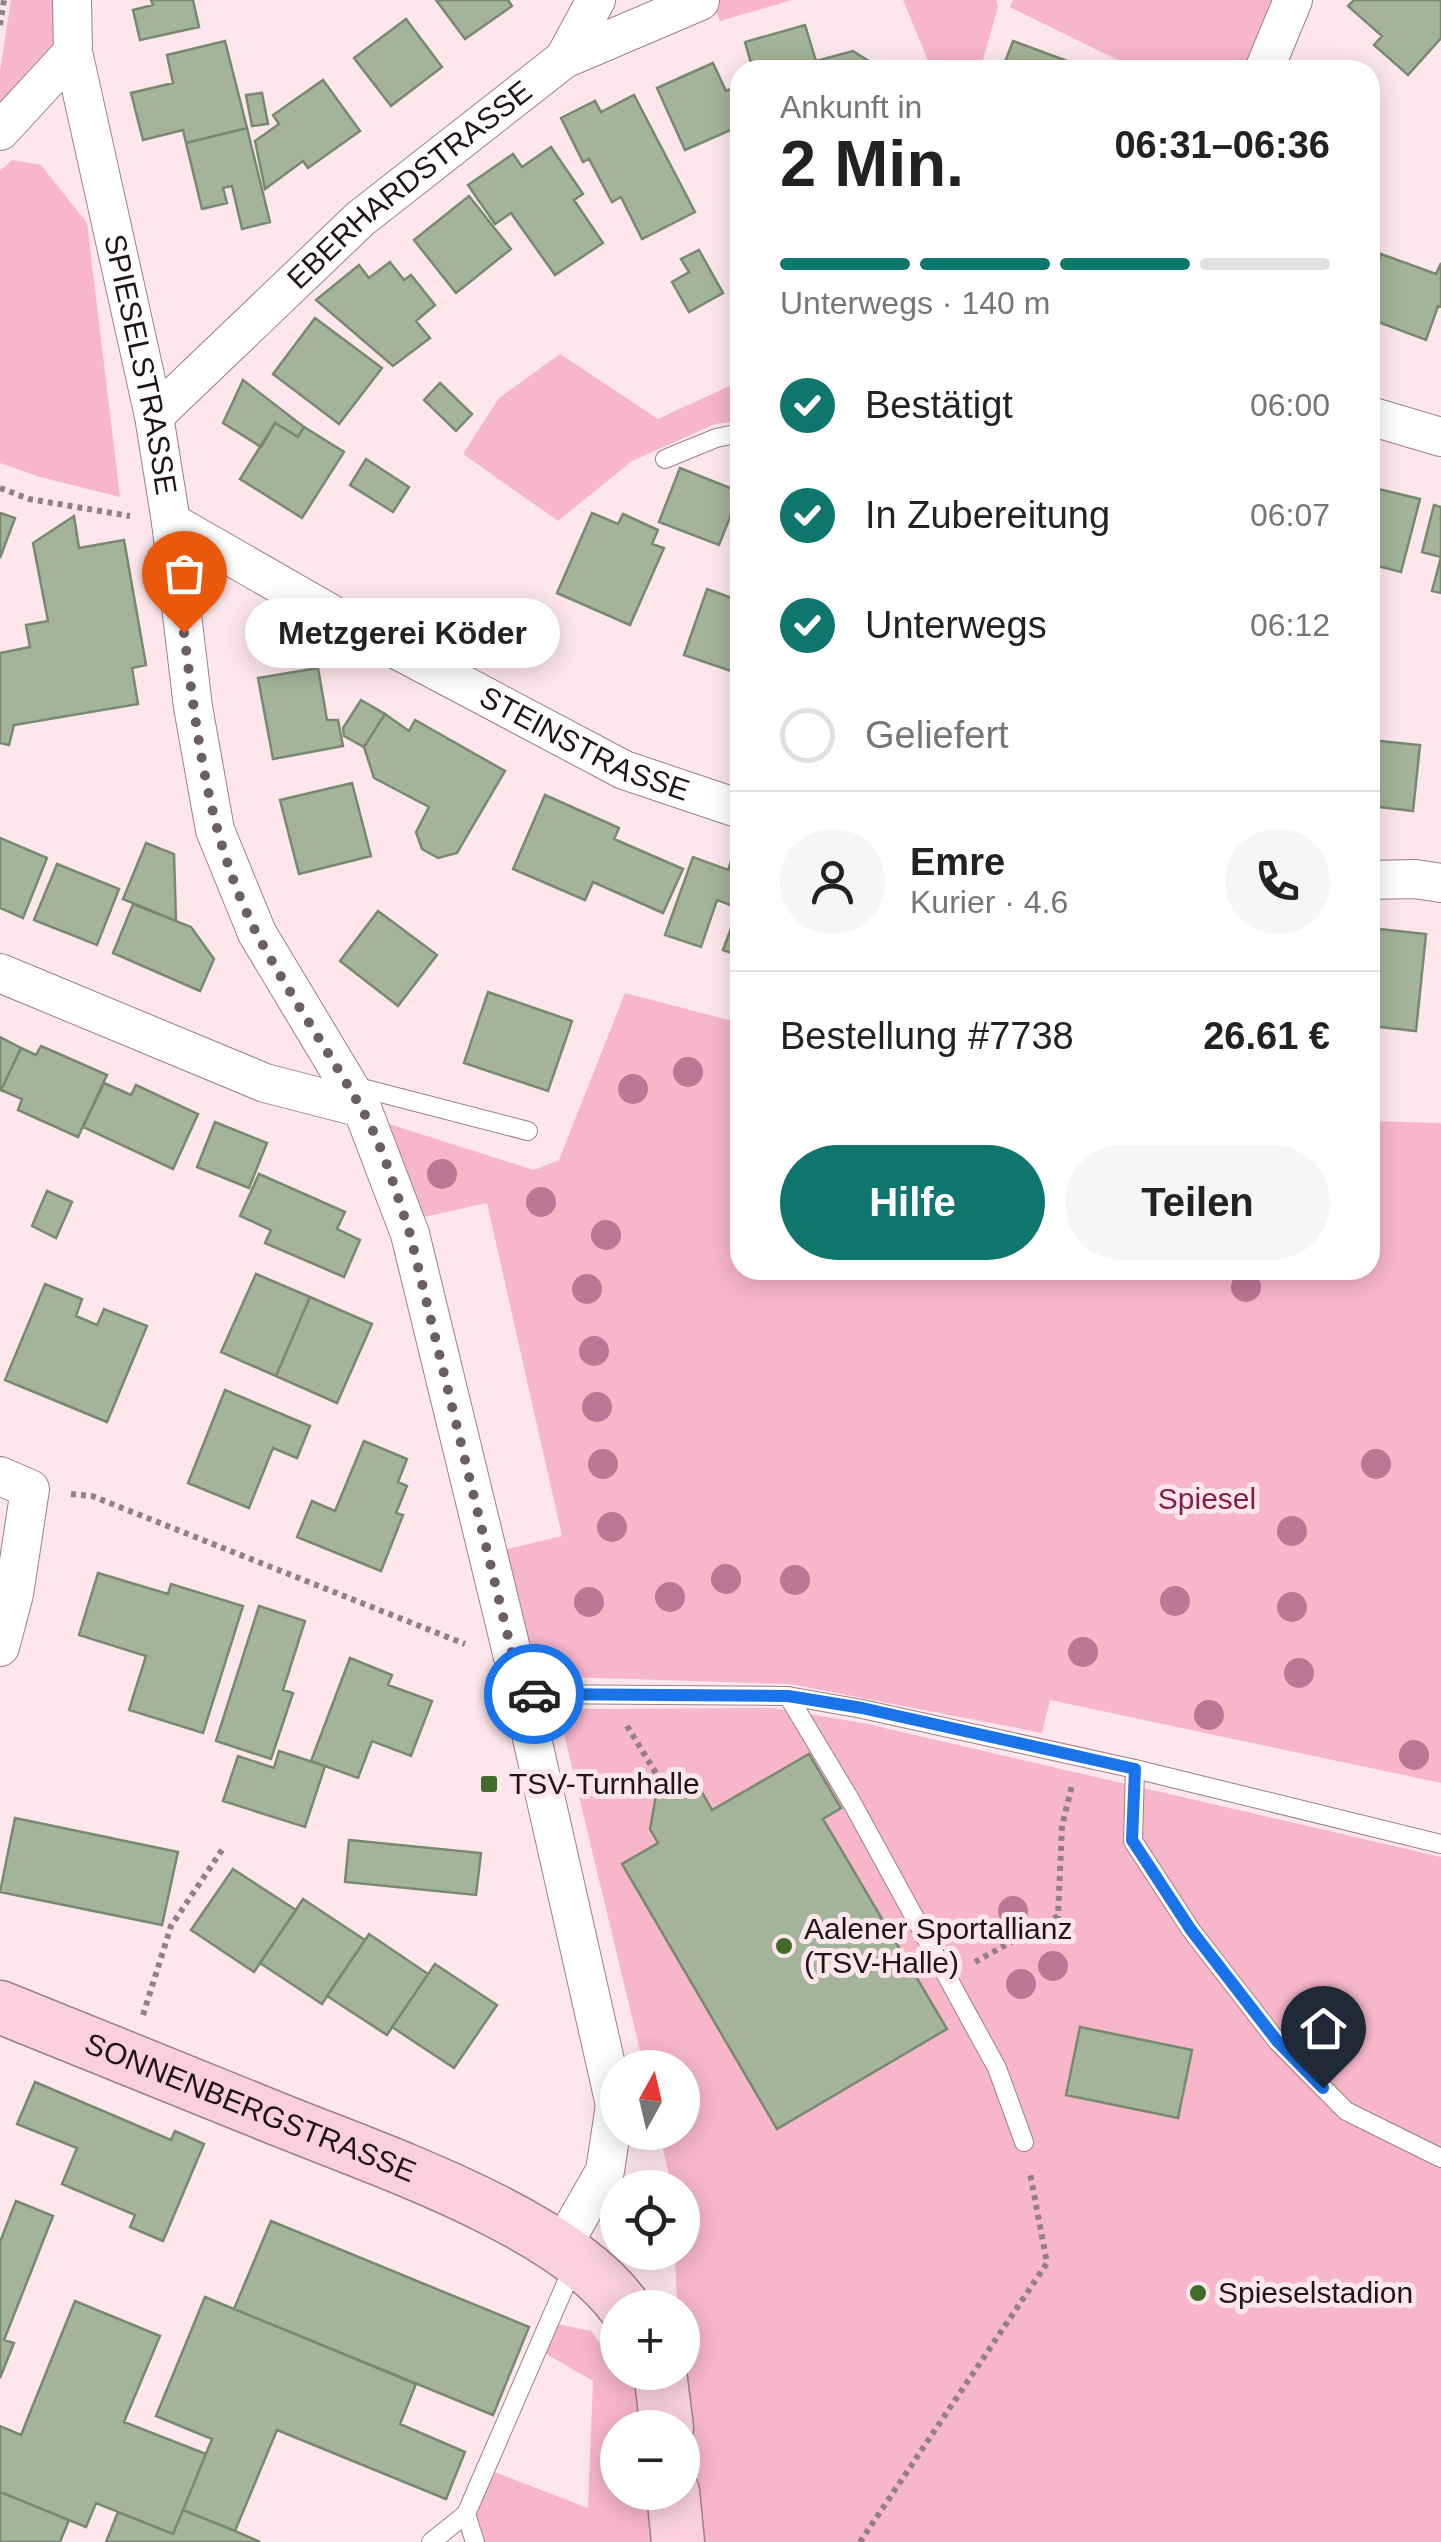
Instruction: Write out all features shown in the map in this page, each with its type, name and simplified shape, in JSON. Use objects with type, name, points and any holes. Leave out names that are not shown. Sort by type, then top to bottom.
[{"type":"street","name":"SPIESELSTRASSE","points":[[72,0],[73,52],[154,416],[193,707],[215,830],[257,934],[353,1096],[410,1234],[518,1678],[615,2105],[604,2171],[568,2254]]},
{"type":"street","points":[[564,59],[596,0]]},
{"type":"street","points":[[1268,60],[1294,0]]},
{"type":"street","name":"EBERHARDSTRASSE","points":[[154,416],[360,219],[564,59],[700,1]]},
{"type":"street","points":[[0,132],[73,52]]},
{"type":"street","points":[[1380,419],[1441,437]]},
{"type":"street","name":"STEINSTRASSE","points":[[171,522],[354,627],[624,770],[730,807]]},
{"type":"street","points":[[1380,880],[1441,883]]},
{"type":"street","points":[[0,973],[265,1083],[353,1096]]},
{"type":"street","points":[[0,1647],[14,1594],[15,1483]]},
{"type":"street","name":"SONNENBERGSTRASSE","points":[[0,2007],[396,2167],[499,2213],[568,2254]]},
{"type":"street","points":[[568,2254],[612,2290]]},
{"type":"street","points":[[675,2510],[678,2542]]},
{"type":"lane","points":[[665,459],[730,435]]},
{"type":"lane","points":[[353,1096],[528,1132]]},
{"type":"lane","points":[[518,1678],[608,1695],[788,1696],[862,1708],[1135,1769],[1441,1844]]},
{"type":"lane","points":[[788,1696],[851,1801],[997,2068],[1024,2142]]},
{"type":"lane","points":[[1135,1769],[1132,1840],[1191,1930],[1277,2041],[1346,2111],[1441,2158]]},
{"type":"lane","points":[[431,2542],[466,2514],[568,2254]]},
{"type":"lane","points":[[466,2514],[475,2542]]},
{"type":"path","points":[[0,24],[4,0]]},
{"type":"path","points":[[0,488],[29,499],[171,522]]},
{"type":"path","points":[[15,1483],[92,1496],[518,1678]]},
{"type":"path","points":[[608,1695],[659,1778]]},
{"type":"path","points":[[948,1977],[1058,1916],[1062,1826],[1079,1756]]},
{"type":"path","points":[[129,2059],[171,1926],[222,1850]]},
{"type":"path","points":[[860,2542],[1047,2263],[1024,2142]]},
{"type":"green space","points":[[11,0],[55,0],[54,44],[0,108],[0,71]]},
{"type":"green space","points":[[711,0],[792,0],[720,21]]},
{"type":"green space","points":[[903,0],[996,0],[998,7],[983,60],[928,60]]},
{"type":"green space","points":[[1013,0],[1273,0],[1247,60],[1118,60],[1010,7]]},
{"type":"green space","points":[[12,160],[41,165],[87,223],[120,497],[0,463],[0,171]]},
{"type":"green space","points":[[560,354],[658,419],[730,386],[730,422],[715,424],[632,461],[558,521],[463,454],[499,398]]},
{"type":"green space","name":"Spiesel","points":[[625,993],[730,1020],[730,1280],[1380,1280],[1380,1121],[1441,1123],[1441,1783],[1050,1700],[1042,1733],[790,1684],[532,1676],[500,1551],[562,1536],[487,1203],[420,1218],[389,1124],[534,1170],[559,1160]]},
{"type":"green space","points":[[773,1708],[863,1723],[1441,1857],[1441,2542],[694,2542],[692,2510],[700,2510],[700,2410],[684,2410],[682,2390],[700,2390],[700,2290],[676,2290],[676,2270],[700,2270],[700,2170],[668,2170],[663,2150],[700,2150],[700,2050],[640,2050],[558,1709]]},
{"type":"green space","points":[[558,2324],[591,2331],[600,2343],[600,2390],[637,2392],[640,2410],[600,2410],[600,2510],[652,2510],[656,2542],[479,2542],[469,2514],[489,2470],[588,2508],[593,2381],[541,2351]]},
{"type":"building","points":[[151,0],[193,0],[199,27],[140,40],[133,10],[153,5]]},
{"type":"building","points":[[436,0],[508,0],[512,6],[465,39]]},
{"type":"building","points":[[1354,0],[1441,0],[1441,38],[1408,75],[1374,45],[1382,36],[1348,6]]},
{"type":"building","points":[[406,19],[442,67],[391,106],[354,58]]},
{"type":"building","points":[[805,25],[816,60],[750,60],[745,42]]},
{"type":"building","points":[[225,41],[247,128],[186,143],[183,130],[143,140],[131,93],[173,83],[167,55]]},
{"type":"building","points":[[1013,41],[1065,60],[1006,60]]},
{"type":"building","points":[[853,51],[867,60],[820,60]]},
{"type":"building","points":[[713,63],[726,91],[730,89],[730,130],[685,150],[657,88]]},
{"type":"building","points":[[323,80],[360,131],[308,168],[303,161],[265,189],[255,141],[279,124],[273,115]]},
{"type":"building","points":[[262,93],[268,124],[252,126],[246,95]]},
{"type":"building","points":[[634,95],[695,212],[642,239],[621,197],[612,202],[589,159],[583,162],[561,118],[595,101],[601,112]]},
{"type":"building","points":[[247,128],[270,222],[242,229],[232,186],[223,188],[227,203],[202,209],[186,143]]},
{"type":"building","points":[[551,147],[583,194],[574,200],[603,243],[555,275],[511,213],[495,224],[468,185],[513,154],[522,167]]},
{"type":"building","points":[[469,196],[511,249],[456,293],[414,240]]},
{"type":"building","points":[[699,250],[723,293],[689,312],[672,282],[689,272],[681,259]]},
{"type":"building","points":[[1381,254],[1436,274],[1441,263],[1441,307],[1438,306],[1426,340],[1380,323]]},
{"type":"building","points":[[390,262],[404,280],[411,275],[435,305],[416,321],[430,338],[393,366],[316,300],[359,265],[369,278]]},
{"type":"building","points":[[315,318],[382,368],[339,424],[273,374]]},
{"type":"building","points":[[243,380],[304,427],[298,437],[275,423],[261,447],[223,423]]},
{"type":"building","points":[[440,383],[472,414],[456,431],[424,400]]},
{"type":"building","points":[[275,423],[298,437],[304,427],[344,452],[302,518],[240,479]]},
{"type":"building","points":[[366,459],[409,487],[393,512],[350,485]]},
{"type":"building","points":[[680,468],[730,488],[730,517],[719,545],[659,522]]},
{"type":"building","points":[[1380,489],[1420,499],[1401,572],[1380,567]]},
{"type":"building","points":[[1434,505],[1441,507],[1441,557],[1422,552]]},
{"type":"building","points":[[0,513],[15,518],[0,558]]},
{"type":"building","points":[[592,513],[618,524],[623,514],[658,530],[652,544],[664,548],[630,625],[557,593]]},
{"type":"building","points":[[74,516],[79,548],[124,540],[146,665],[132,668],[138,704],[14,725],[9,745],[0,743],[0,653],[30,647],[26,625],[48,621],[33,543]]},
{"type":"building","points":[[1441,557],[1441,593],[1432,591]]},
{"type":"building","points":[[707,589],[730,597],[730,671],[684,655]]},
{"type":"building","points":[[318,668],[327,720],[338,720],[343,746],[273,759],[258,678]]},
{"type":"building","points":[[361,700],[385,714],[364,747],[344,736],[343,728]]},
{"type":"building","points":[[385,714],[409,731],[415,720],[505,771],[457,853],[438,858],[422,849],[416,832],[429,807],[374,778],[364,747]]},
{"type":"building","points":[[1380,741],[1420,745],[1413,811],[1380,807]]},
{"type":"building","points":[[352,783],[371,856],[299,874],[280,800]]},
{"type":"building","points":[[545,795],[619,828],[614,839],[683,869],[663,913],[593,882],[585,900],[513,869]]},
{"type":"building","points":[[0,838],[47,858],[23,918],[0,908]]},
{"type":"building","points":[[146,843],[174,854],[176,921],[123,899]]},
{"type":"building","points":[[693,857],[728,870],[730,864],[730,905],[717,900],[701,947],[665,935]]},
{"type":"building","points":[[57,864],[119,889],[97,945],[34,920]]},
{"type":"building","points":[[133,904],[191,927],[214,959],[200,991],[113,953]]},
{"type":"building","points":[[378,911],[437,955],[398,1006],[340,961]]},
{"type":"building","points":[[1380,929],[1426,934],[1416,1031],[1380,1027]]},
{"type":"building","points":[[730,931],[730,952],[723,950]]},
{"type":"building","points":[[488,992],[572,1021],[548,1091],[464,1063]]},
{"type":"building","points":[[0,1037],[21,1048],[1,1090],[0,1089]]},
{"type":"building","points":[[41,1046],[107,1075],[78,1137],[18,1110],[22,1099],[1,1090],[21,1048],[36,1055]]},
{"type":"building","points":[[104,1083],[131,1095],[136,1085],[198,1114],[173,1169],[83,1127]]},
{"type":"building","points":[[215,1122],[267,1143],[249,1188],[197,1167]]},
{"type":"building","points":[[259,1174],[345,1212],[337,1229],[360,1240],[344,1277],[265,1243],[271,1230],[240,1216]]},
{"type":"building","points":[[47,1191],[72,1202],[56,1238],[32,1226]]},
{"type":"building","points":[[256,1274],[310,1297],[276,1376],[221,1352]]},
{"type":"building","points":[[45,1284],[82,1299],[76,1316],[97,1325],[104,1309],[147,1326],[107,1422],[5,1380]]},
{"type":"building","points":[[310,1297],[372,1324],[337,1403],[276,1376]]},
{"type":"building","points":[[225,1390],[310,1426],[297,1458],[273,1448],[249,1508],[188,1483]]},
{"type":"building","points":[[364,1441],[407,1459],[398,1482],[407,1486],[396,1513],[403,1515],[381,1571],[297,1537],[312,1501],[335,1511]]},
{"type":"building","points":[[98,1573],[168,1594],[171,1584],[243,1606],[203,1733],[129,1710],[146,1656],[79,1635]]},
{"type":"building","points":[[259,1606],[305,1621],[283,1690],[293,1693],[271,1759],[216,1741]]},
{"type":"building","points":[[350,1658],[392,1675],[388,1685],[432,1701],[411,1756],[372,1741],[358,1778],[311,1761]]},
{"type":"building","points":[[279,1751],[325,1766],[305,1827],[223,1801],[238,1756],[274,1768]]},
{"type":"building","name":"Aalener Sportallianz (TSV-Halle)","points":[[809,1754],[841,1808],[823,1819],[947,2029],[777,2129],[622,1864],[658,1843],[650,1829],[657,1790],[678,1778],[698,1785],[712,1810]]},
{"type":"building","points":[[15,1818],[178,1852],[162,1925],[0,1892]]},
{"type":"building","points":[[349,1840],[481,1853],[476,1895],[345,1882]]},
{"type":"building","points":[[233,1869],[296,1910],[254,1972],[191,1930]]},
{"type":"building","points":[[303,1899],[365,1940],[322,2004],[260,1963]]},
{"type":"building","points":[[369,1934],[428,1974],[387,2035],[327,1996]]},
{"type":"building","points":[[435,1964],[497,2005],[454,2068],[392,2027]]},
{"type":"building","points":[[1080,2027],[1192,2050],[1178,2118],[1066,2095]]},
{"type":"building","points":[[35,2082],[171,2140],[175,2131],[204,2144],[163,2241],[130,2227],[135,2215],[62,2184],[77,2148],[17,2124]]},
{"type":"building","points":[[16,2201],[53,2216],[4,2340],[14,2343],[0,2378],[0,2242]]},
{"type":"building","points":[[271,2221],[529,2327],[493,2415],[234,2309]]},
{"type":"building","points":[[205,2297],[416,2384],[400,2424],[465,2452],[446,2499],[277,2430],[235,2531],[183,2510],[212,2439],[156,2416]]},
{"type":"building","points":[[75,2301],[160,2336],[124,2422],[206,2454],[173,2534],[96,2503],[86,2527],[0,2492],[0,2426],[21,2435]]},
{"type":"building","points":[[0,2492],[69,2520],[60,2542],[0,2542]]},
{"type":"building","points":[[183,2510],[260,2542],[106,2542],[118,2512],[173,2534]]},
{"type":"way so far","points":[[184,633],[215,830],[257,934],[362,1108],[386,1166],[410,1234],[522,1694],[534,1694]]},
{"type":"place","name":"Metzgerei Köder","points":[[184,633]]},
{"type":"place","name":"TSV-Turnhalle","points":[[489,1784]]},
{"type":"place","name":"Aalener Sportallianz (TSV-Halle)","points":[[784,1946]]},
{"type":"place","name":"Spieselstadion","points":[[1198,2293]]},
{"type":"route","points":[[534,1694],[788,1696],[862,1708],[1135,1769],[1132,1840],[1191,1930],[1277,2041],[1323,2088]]}]
